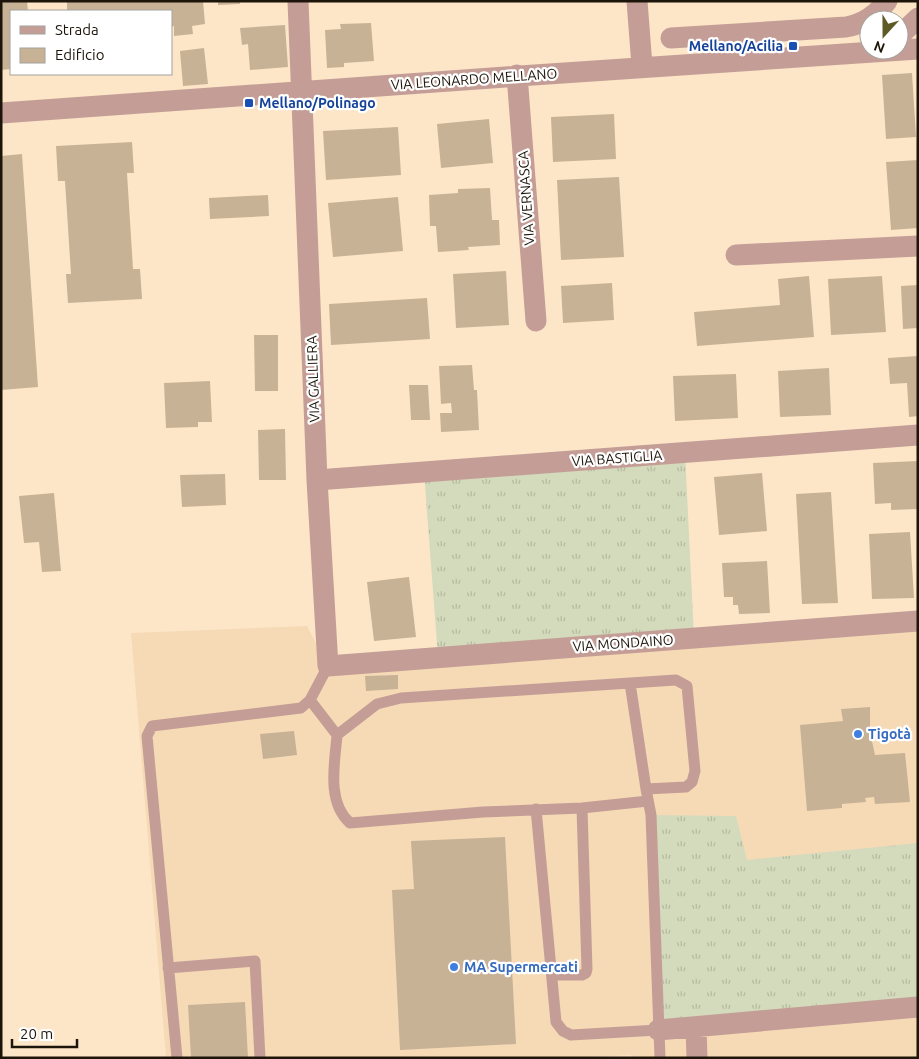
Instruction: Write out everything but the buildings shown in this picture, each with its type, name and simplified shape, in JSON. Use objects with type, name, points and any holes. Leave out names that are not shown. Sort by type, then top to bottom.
[{"type":"street","name":"VIA GALLIERA","points":[[298,1],[317,480],[328,666]]},
{"type":"street","points":[[637,1],[642,66]]},
{"type":"street","points":[[671,38],[851,26],[875,14],[887,1]]},
{"type":"street","points":[[758,32],[760,59]]},
{"type":"street","name":"VIA LEONARDO MELLANO","points":[[1,113],[642,66],[859,53]]},
{"type":"street","name":"VIA VERNASCA","points":[[516,75],[536,321]]},
{"type":"street","points":[[736,255],[918,246]]},
{"type":"street","name":"VIA BASTIGLIA","points":[[317,480],[918,435]]},
{"type":"street","name":"VIA MONDAINO","points":[[328,666],[918,621]]},
{"type":"street","points":[[658,1030],[918,1007]]},
{"type":"street","points":[[696,1027],[697,1058]]},
{"type":"lane","points":[[177,1058],[147,736],[152,726],[300,708],[310,700],[328,666]]},
{"type":"lane","points":[[337,735],[377,704],[401,698],[676,680],[687,686],[695,771],[692,782],[686,787],[646,789]]},
{"type":"lane","points":[[630,683],[651,815],[660,1058]]},
{"type":"lane","points":[[310,700],[337,735],[334,780],[337,806],[342,816],[350,822],[536,809],[582,808],[648,801]]},
{"type":"lane","points":[[552,975],[582,975],[586,973],[587,969],[582,808]]},
{"type":"lane","points":[[536,809],[556,1022],[563,1031],[571,1034],[658,1030]]},
{"type":"lane","points":[[168,968],[255,961],[260,1058]]},
{"type":"shaded area","points":[[918,621],[918,1058],[632,1058],[631,1055],[574,1058],[166,1058],[131,633],[307,626],[328,666]]},
{"type":"green space","points":[[685,452],[694,637],[438,657],[424,472]]},
{"type":"green space","points":[[651,815],[736,816],[747,860],[918,843],[918,1007],[658,1030]]},
{"type":"place","name":"Mellano/Acilia","points":[[793,46]]},
{"type":"place","name":"Mellano/Polinago","points":[[249,103]]},
{"type":"place","name":"Tigotà","points":[[858,734]]},
{"type":"place","name":"MA Supermercati","points":[[454,967]]}]
